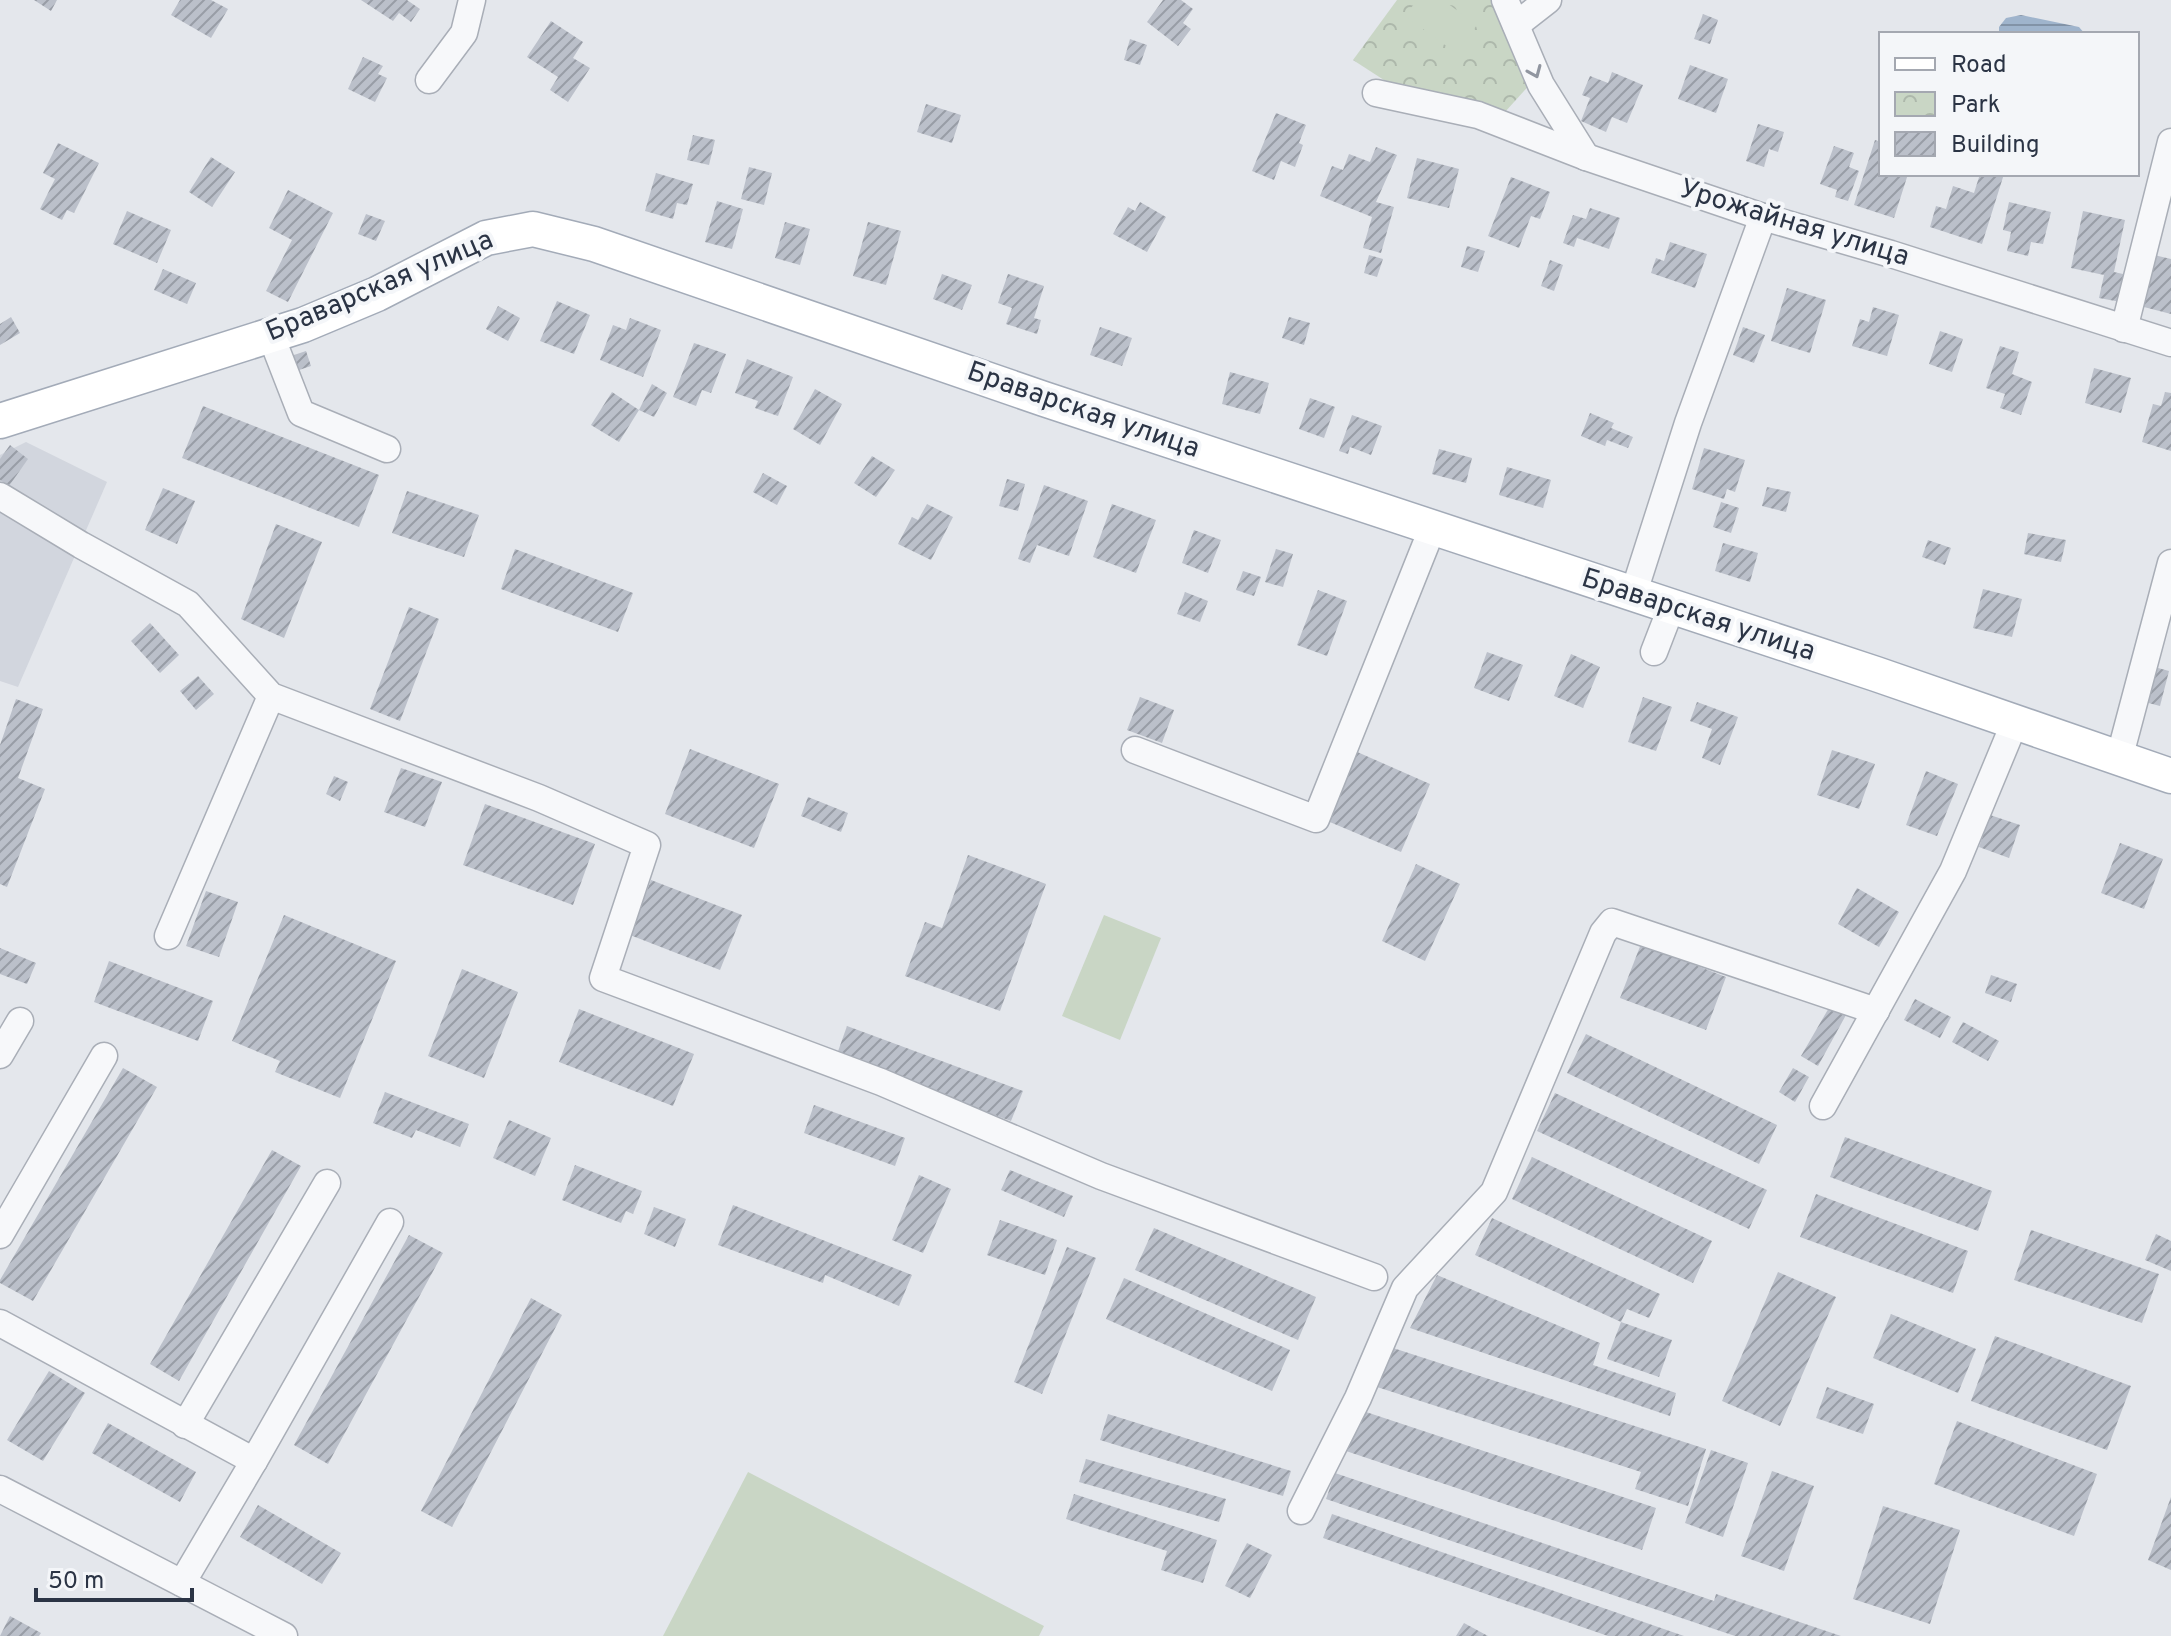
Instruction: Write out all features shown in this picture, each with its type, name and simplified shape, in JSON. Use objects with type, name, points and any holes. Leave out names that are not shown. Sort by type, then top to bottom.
[{"type":"main road","name":"Браварская улица","points":[[0,421],[271,336],[377,294],[486,238],[533,229],[594,244],[2171,776]]},
{"type":"street","points":[[429,80],[464,33],[472,0]]},
{"type":"street","points":[[1505,0],[1541,85],[1586,157]]},
{"type":"street","points":[[1516,25],[1548,0]]},
{"type":"street","name":"Урожайная улица","points":[[1376,93],[1478,115],[1586,157],[1763,217],[1891,254],[2171,343]]},
{"type":"street","points":[[2124,329],[2171,142]]},
{"type":"street","points":[[1633,595],[1688,423],[1763,217]]},
{"type":"street","points":[[271,336],[301,413],[387,449]]},
{"type":"street","points":[[0,496],[188,604],[271,696],[539,798],[647,845],[603,978],[881,1082],[1101,1176],[1374,1277]]},
{"type":"street","points":[[1135,750],[1316,819],[1432,529]]},
{"type":"street","points":[[2119,759],[2171,563]]},
{"type":"street","points":[[1654,652],[1671,608]]},
{"type":"street","points":[[168,936],[271,696]]},
{"type":"street","points":[[1823,1106],[1953,871],[2014,724]]},
{"type":"street","points":[[1301,1511],[1358,1398],[1405,1288],[1494,1192],[1603,933],[1612,922],[1876,1011]]},
{"type":"street","points":[[0,1055],[20,1021]]},
{"type":"street","points":[[0,1235],[104,1056]]},
{"type":"street","points":[[185,1425],[327,1183]]},
{"type":"street","points":[[182,1583],[390,1222]]},
{"type":"street","points":[[0,1323],[254,1461]]},
{"type":"street","points":[[4,1500],[182,1583],[284,1636]]},
{"type":"shaded area","points":[[26,442],[107,482],[18,687],[0,681],[0,455]]},
{"type":"green space","points":[[1397,0],[1496,0],[1533,81],[1505,112],[1387,82],[1353,60]]},
{"type":"green space","points":[[1417,0],[1443,0],[1477,25],[1456,53],[1405,16]]},
{"type":"green space","points":[[1104,915],[1161,938],[1120,1040],[1062,1016]]},
{"type":"green space","points":[[748,1472],[1044,1626],[1039,1636],[663,1636]]},
{"type":"water","points":[[2021,15],[2079,27],[2083,32],[1999,32],[2006,18]]},
{"type":"building","points":[[34,0],[57,0],[51,11]]},
{"type":"building","points":[[180,0],[211,0],[228,9],[211,38],[171,15]]},
{"type":"building","points":[[361,0],[407,0],[420,9],[411,22],[399,13],[393,21]]},
{"type":"building","points":[[1163,0],[1181,0],[1193,9],[1183,23],[1191,29],[1178,46],[1147,22]]},
{"type":"building","points":[[1703,14],[1718,20],[1710,44],[1694,39]]},
{"type":"building","points":[[551,21],[583,42],[573,58],[590,68],[568,102],[550,90],[558,77],[527,57]]},
{"type":"building","points":[[1130,39],[1147,45],[1140,65],[1124,60]]},
{"type":"building","points":[[363,57],[383,66],[378,74],[387,78],[375,102],[348,89]]},
{"type":"building","points":[[1690,65],[1728,79],[1716,113],[1678,99]]},
{"type":"building","points":[[1612,72],[1643,85],[1627,123],[1612,117],[1606,132],[1581,121],[1590,98],[1582,95],[1590,76],[1608,83]]},
{"type":"building","points":[[926,104],[961,115],[952,143],[917,132]]},
{"type":"building","points":[[1276,113],[1306,125],[1295,167],[1281,161],[1274,180],[1252,171]]},
{"type":"building","points":[[1758,124],[1784,132],[1778,152],[1769,149],[1764,167],[1746,161]]},
{"type":"building","points":[[693,135],[715,140],[709,165],[687,160]]},
{"type":"building","points":[[1875,140],[1879,141],[1879,176],[1907,176],[1894,218],[1854,205]]},
{"type":"building","points":[[58,143],[99,163],[74,213],[67,210],[62,220],[40,209],[55,179],[43,173]]},
{"type":"building","points":[[1834,146],[1854,153],[1849,167],[1859,171],[1848,201],[1835,197],[1837,190],[1820,184]]},
{"type":"building","points":[[1376,147],[1397,155],[1376,202],[1394,207],[1381,253],[1363,248],[1372,217],[1320,196],[1332,166],[1343,170],[1349,154],[1370,162]]},
{"type":"building","points":[[211,157],[235,172],[212,207],[189,192]]},
{"type":"building","points":[[1417,158],[1459,169],[1449,208],[1407,198]]},
{"type":"building","points":[[749,167],[772,173],[764,205],[741,199]]},
{"type":"building","points":[[656,173],[693,184],[687,205],[677,203],[673,219],[645,211]]},
{"type":"building","points":[[1979,176],[2003,176],[1982,244],[1930,227],[1936,206],[1946,209],[1953,186],[1974,193]]},
{"type":"building","points":[[1511,177],[1550,192],[1540,219],[1531,216],[1519,248],[1488,236]]},
{"type":"building","points":[[288,190],[333,213],[288,302],[266,291],[292,240],[269,228]]},
{"type":"building","points":[[717,201],[743,209],[732,249],[705,242]]},
{"type":"building","points":[[1140,202],[1166,217],[1147,252],[1113,234],[1128,207],[1135,211]]},
{"type":"building","points":[[2009,202],[2051,212],[2043,244],[2031,242],[2028,256],[2007,251],[2011,232],[2003,230]]},
{"type":"building","points":[[1590,208],[1620,218],[1609,249],[1577,238],[1574,247],[1563,243],[1573,215],[1586,219]]},
{"type":"building","points":[[127,211],[171,230],[157,263],[113,244]]},
{"type":"building","points":[[2083,211],[2125,220],[2114,272],[2132,276],[2126,303],[2099,298],[2104,275],[2071,268]]},
{"type":"building","points":[[366,214],[385,221],[376,241],[358,234]]},
{"type":"building","points":[[785,222],[810,229],[800,265],[775,258]]},
{"type":"building","points":[[868,222],[901,231],[886,285],[853,276]]},
{"type":"building","points":[[1670,242],[1707,254],[1695,288],[1651,273],[1656,258],[1664,261]]},
{"type":"building","points":[[1467,246],[1485,251],[1478,272],[1461,267]]},
{"type":"building","points":[[1369,255],[1383,259],[1377,277],[1364,273]]},
{"type":"building","points":[[2154,255],[2171,259],[2171,314],[2140,306]]},
{"type":"building","points":[[1550,260],[1563,265],[1554,291],[1541,286]]},
{"type":"building","points":[[163,269],[196,283],[187,304],[154,290]]},
{"type":"building","points":[[942,274],[972,285],[962,310],[933,299]]},
{"type":"building","points":[[1008,274],[1044,286],[1034,318],[1041,320],[1037,334],[1006,324],[1012,308],[998,303]]},
{"type":"building","points":[[1787,288],[1826,300],[1810,353],[1771,341]]},
{"type":"building","points":[[557,301],[590,315],[574,354],[540,341]]},
{"type":"building","points":[[498,306],[520,318],[508,341],[486,329]]},
{"type":"building","points":[[1873,307],[1899,315],[1887,356],[1852,346],[1860,319],[1869,322]]},
{"type":"building","points":[[11,317],[20,333],[0,345],[0,324]]},
{"type":"building","points":[[1289,317],[1310,323],[1304,345],[1282,338]]},
{"type":"building","points":[[630,318],[661,330],[643,377],[600,360],[613,325],[626,330]]},
{"type":"building","points":[[1100,327],[1132,338],[1122,366],[1090,355]]},
{"type":"building","points":[[1743,327],[1765,335],[1754,363],[1733,355]]},
{"type":"building","points":[[1940,331],[1963,339],[1952,372],[1929,364]]},
{"type":"building","points":[[694,343],[726,354],[711,393],[702,390],[696,406],[673,397]]},
{"type":"building","points":[[2000,346],[2019,352],[2012,374],[2032,382],[2021,415],[2000,408],[2005,394],[1986,388]]},
{"type":"building","points":[[306,351],[311,366],[290,373],[285,358]]},
{"type":"building","points":[[747,359],[793,377],[778,416],[755,408],[758,401],[735,393]]},
{"type":"building","points":[[2094,368],[2131,378],[2121,413],[2085,403]]},
{"type":"building","points":[[1230,372],[1269,383],[1260,414],[1222,404]]},
{"type":"building","points":[[652,384],[667,393],[654,417],[639,410]]},
{"type":"building","points":[[815,389],[842,404],[820,445],[793,429]]},
{"type":"building","points":[[612,392],[639,410],[619,442],[591,425]]},
{"type":"building","points":[[2165,392],[2171,393],[2171,451],[2142,442],[2153,404],[2161,406]]},
{"type":"building","points":[[1310,398],[1335,407],[1324,438],[1299,429]]},
{"type":"building","points":[[203,406],[379,475],[359,527],[182,458]]},
{"type":"building","points":[[1590,413],[1614,423],[1611,428],[1633,437],[1628,448],[1607,440],[1605,446],[1581,436]]},
{"type":"building","points":[[1352,415],[1382,426],[1371,455],[1350,447],[1348,454],[1339,451]]},
{"type":"building","points":[[10,445],[28,459],[9,486],[0,480],[0,459]]},
{"type":"building","points":[[1704,448],[1745,460],[1735,492],[1727,489],[1724,499],[1692,489]]},
{"type":"building","points":[[1439,449],[1472,458],[1466,483],[1432,474]]},
{"type":"building","points":[[872,456],[895,470],[876,497],[854,483]]},
{"type":"building","points":[[1507,467],[1551,480],[1543,508],[1499,495]]},
{"type":"building","points":[[763,473],[787,486],[777,505],[753,492]]},
{"type":"building","points":[[1007,479],[1025,484],[1018,511],[999,506]]},
{"type":"building","points":[[1044,485],[1088,501],[1069,556],[1037,545],[1030,563],[1018,559]]},
{"type":"building","points":[[1767,487],[1791,492],[1786,512],[1762,506]]},
{"type":"building","points":[[163,488],[195,501],[177,544],[145,530]]},
{"type":"building","points":[[407,491],[479,515],[464,557],[392,533]]},
{"type":"building","points":[[1721,502],[1739,508],[1731,533],[1713,527]]},
{"type":"building","points":[[927,504],[953,517],[931,560],[898,544],[912,517],[918,520]]},
{"type":"building","points":[[1112,504],[1156,520],[1136,573],[1093,557]]},
{"type":"building","points":[[276,524],[322,542],[284,638],[241,619]]},
{"type":"building","points":[[1194,530],[1221,540],[1208,573],[1182,563]]},
{"type":"building","points":[[2028,533],[2066,540],[2061,562],[2024,554]]},
{"type":"building","points":[[1928,540],[1951,548],[1945,565],[1922,557]]},
{"type":"building","points":[[1723,543],[1758,553],[1750,582],[1715,571]]},
{"type":"building","points":[[515,549],[633,593],[618,632],[501,589]]},
{"type":"building","points":[[1276,549],[1293,554],[1283,587],[1265,582]]},
{"type":"building","points":[[1243,571],[1261,577],[1254,596],[1236,590]]},
{"type":"building","points":[[1983,589],[2022,599],[2012,637],[1973,628]]},
{"type":"building","points":[[1318,590],[1347,601],[1327,656],[1297,645]]},
{"type":"building","points":[[1185,592],[1208,601],[1200,622],[1177,614]]},
{"type":"building","points":[[409,607],[439,619],[400,721],[370,709]]},
{"type":"building","points":[[150,623],[179,655],[160,673],[131,641]]},
{"type":"building","points":[[1487,652],[1523,665],[1509,701],[1474,688]]},
{"type":"building","points":[[1571,654],[1600,667],[1583,708],[1554,696]]},
{"type":"building","points":[[2151,666],[2169,671],[2160,706],[2141,701]]},
{"type":"building","points":[[198,676],[214,694],[196,710],[180,691]]},
{"type":"building","points":[[1140,697],[1174,710],[1162,743],[1127,730]]},
{"type":"building","points":[[1643,697],[1672,707],[1656,751],[1628,742]]},
{"type":"building","points":[[16,699],[43,709],[18,778],[45,789],[7,887],[0,884],[0,745]]},
{"type":"building","points":[[1697,702],[1738,717],[1720,765],[1702,758],[1712,729],[1690,721]]},
{"type":"building","points":[[690,749],[779,784],[754,848],[665,814]]},
{"type":"building","points":[[1832,750],[1875,764],[1859,809],[1817,795]]},
{"type":"building","points":[[1355,751],[1430,784],[1401,852],[1325,820]]},
{"type":"building","points":[[401,768],[442,782],[425,827],[384,812]]},
{"type":"building","points":[[1926,771],[1958,784],[1937,836],[1906,825]]},
{"type":"building","points":[[334,776],[348,782],[340,801],[326,794]]},
{"type":"building","points":[[808,797],[848,813],[841,832],[801,816]]},
{"type":"building","points":[[485,804],[595,844],[573,905],[463,865]]},
{"type":"building","points":[[1990,815],[2020,825],[2009,858],[1979,847]]},
{"type":"building","points":[[2120,843],[2163,859],[2144,909],[2101,893]]},
{"type":"building","points":[[968,855],[1046,884],[1000,1011],[905,976],[925,922],[942,928]]},
{"type":"building","points":[[1416,864],[1460,884],[1425,961],[1382,941]]},
{"type":"building","points":[[651,880],[742,915],[720,970],[630,935]]},
{"type":"building","points":[[1857,888],[1899,912],[1879,947],[1838,924]]},
{"type":"building","points":[[206,891],[238,902],[219,957],[186,946]]},
{"type":"building","points":[[284,915],[396,961],[340,1098],[275,1072],[280,1061],[232,1041]]},
{"type":"building","points":[[1641,944],[1726,977],[1706,1030],[1620,998]]},
{"type":"building","points":[[0,948],[36,963],[27,984],[0,974]]},
{"type":"building","points":[[109,961],[213,1001],[198,1041],[94,1002]]},
{"type":"building","points":[[462,969],[518,992],[484,1078],[428,1056]]},
{"type":"building","points":[[1991,975],[2017,984],[2011,1002],[1985,993]]},
{"type":"building","points":[[1915,999],[1951,1017],[1940,1038],[1904,1020]]},
{"type":"building","points":[[1830,1006],[1846,1015],[1818,1066],[1801,1056]]},
{"type":"building","points":[[579,1009],[694,1054],[673,1106],[559,1062]]},
{"type":"building","points":[[1963,1022],[1999,1041],[1988,1061],[1952,1042]]},
{"type":"building","points":[[847,1026],[1023,1091],[1011,1121],[836,1057]]},
{"type":"building","points":[[1586,1034],[1777,1125],[1759,1164],[1567,1073]]},
{"type":"building","points":[[123,1068],[157,1087],[33,1301],[0,1283],[0,1280]]},
{"type":"building","points":[[1793,1068],[1809,1077],[1795,1102],[1779,1092]]},
{"type":"building","points":[[385,1092],[469,1124],[460,1147],[416,1130],[412,1138],[373,1123]]},
{"type":"building","points":[[1555,1093],[1767,1190],[1749,1229],[1537,1131]]},
{"type":"building","points":[[814,1105],[905,1138],[895,1166],[804,1133]]},
{"type":"building","points":[[509,1120],[551,1138],[535,1176],[493,1158]]},
{"type":"building","points":[[1845,1137],[1992,1191],[1978,1231],[1830,1177]]},
{"type":"building","points":[[272,1150],[301,1166],[179,1381],[150,1364]]},
{"type":"building","points":[[1532,1157],[1712,1241],[1693,1283],[1512,1199]]},
{"type":"building","points":[[575,1165],[642,1191],[633,1214],[626,1211],[621,1223],[562,1200]]},
{"type":"building","points":[[1010,1170],[1073,1196],[1064,1217],[1001,1190]]},
{"type":"building","points":[[919,1175],[951,1189],[923,1253],[892,1240]]},
{"type":"building","points":[[1816,1194],[1968,1251],[1953,1293],[1800,1237]]},
{"type":"building","points":[[733,1205],[912,1275],[899,1306],[825,1275],[823,1283],[718,1245]]},
{"type":"building","points":[[654,1207],[686,1219],[675,1247],[644,1234]]},
{"type":"building","points":[[1492,1218],[1660,1294],[1649,1318],[1627,1309],[1621,1322],[1475,1255]]},
{"type":"building","points":[[1000,1220],[1057,1240],[1045,1275],[987,1255]]},
{"type":"building","points":[[1154,1228],[1316,1297],[1298,1340],[1135,1270]]},
{"type":"building","points":[[2031,1230],[2159,1274],[2142,1323],[2014,1280]]},
{"type":"building","points":[[2156,1234],[2171,1241],[2171,1271],[2145,1260]]},
{"type":"building","points":[[409,1235],[443,1253],[328,1464],[294,1445]]},
{"type":"building","points":[[1067,1247],[1096,1258],[1042,1394],[1014,1382]]},
{"type":"building","points":[[1778,1272],[1836,1297],[1780,1426],[1722,1401]]},
{"type":"building","points":[[1437,1275],[1600,1343],[1593,1365],[1676,1393],[1670,1416],[1410,1328]]},
{"type":"building","points":[[1124,1278],[1290,1350],[1272,1391],[1106,1319]]},
{"type":"building","points":[[531,1298],[562,1315],[452,1527],[421,1511]]},
{"type":"building","points":[[1891,1314],[1976,1349],[1958,1393],[1873,1358]]},
{"type":"building","points":[[1621,1322],[1672,1340],[1659,1377],[1607,1359]]},
{"type":"building","points":[[1995,1336],[2131,1386],[2107,1450],[1971,1401]]},
{"type":"building","points":[[1390,1347],[1706,1449],[1688,1506],[1635,1489],[1641,1472],[1377,1387]]},
{"type":"building","points":[[49,1371],[85,1393],[43,1461],[7,1440]]},
{"type":"building","points":[[1827,1387],[1874,1404],[1863,1434],[1816,1418]]},
{"type":"building","points":[[1357,1409],[1656,1508],[1642,1550],[1343,1450]]},
{"type":"building","points":[[1108,1414],[1291,1471],[1283,1496],[1100,1440]]},
{"type":"building","points":[[1957,1421],[2097,1474],[2074,1536],[1934,1484]]},
{"type":"building","points":[[108,1423],[196,1472],[180,1502],[92,1453]]},
{"type":"building","points":[[1711,1450],[1748,1463],[1723,1537],[1685,1523]]},
{"type":"building","points":[[1086,1459],[1226,1499],[1219,1522],[1079,1482]]},
{"type":"building","points":[[1772,1471],[1814,1486],[1784,1571],[1741,1556]]},
{"type":"building","points":[[1335,1473],[1714,1601],[1716,1594],[1841,1636],[1735,1636],[1326,1499]]},
{"type":"building","points":[[1074,1494],[1217,1540],[1203,1583],[1161,1570],[1167,1551],[1066,1519]]},
{"type":"building","points":[[2171,1497],[2171,1570],[2148,1560]]},
{"type":"building","points":[[258,1505],[341,1553],[322,1584],[240,1537]]},
{"type":"building","points":[[1883,1506],[1960,1530],[1930,1624],[1853,1599]]},
{"type":"building","points":[[1332,1514],[1684,1636],[1608,1636],[1323,1538]]},
{"type":"building","points":[[1247,1543],[1272,1555],[1250,1598],[1225,1586]]},
{"type":"building","points":[[10,1616],[41,1633],[39,1636],[0,1636]]},
{"type":"building","points":[[1464,1623],[1488,1636],[1456,1636]]}]
